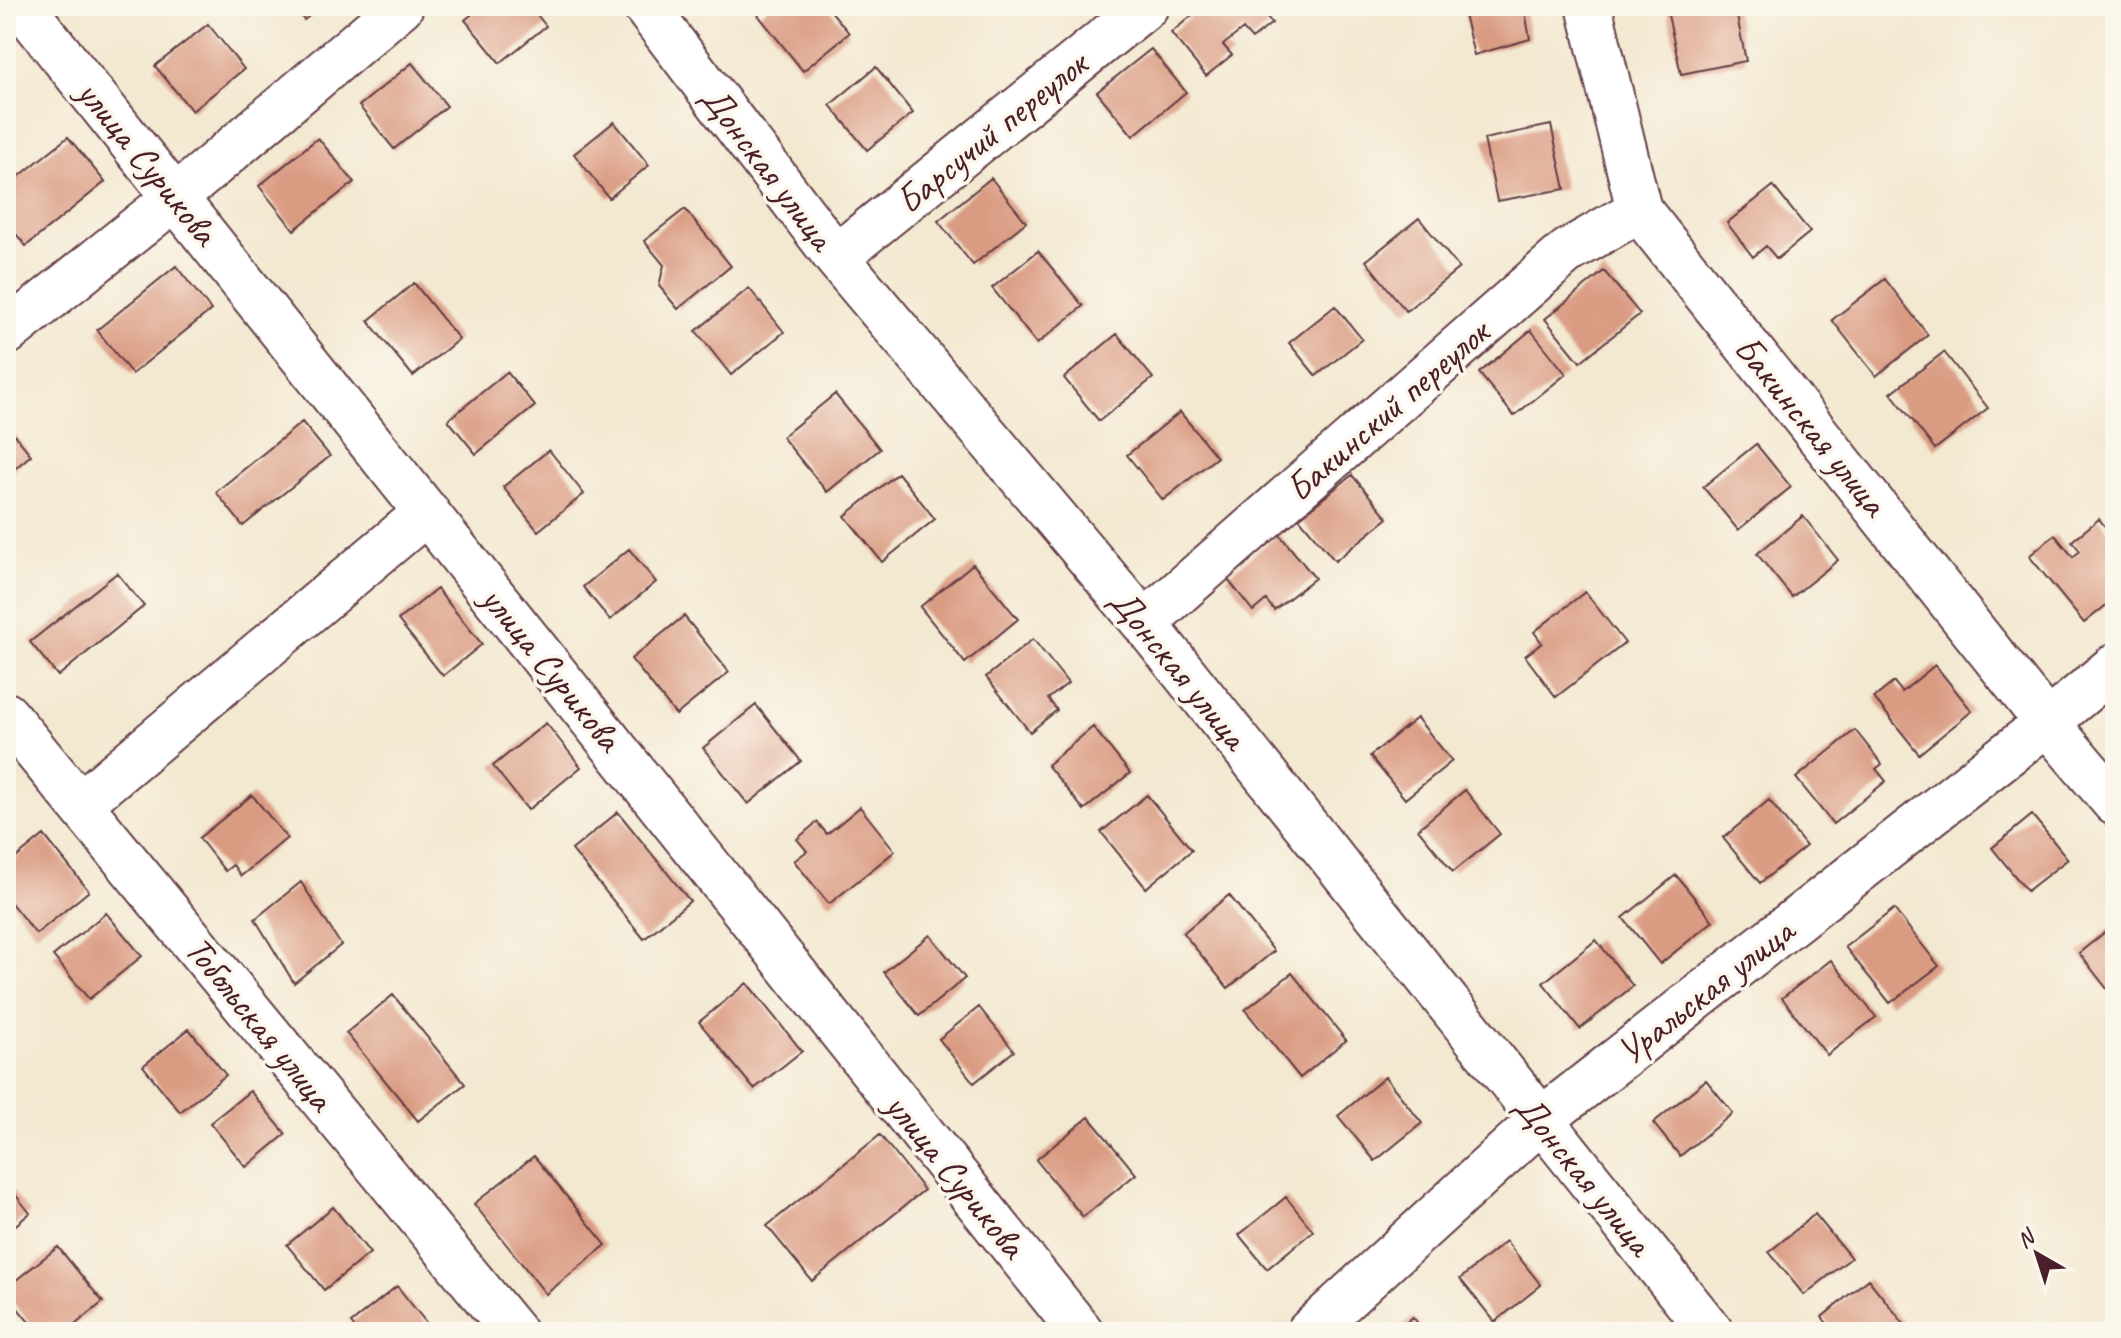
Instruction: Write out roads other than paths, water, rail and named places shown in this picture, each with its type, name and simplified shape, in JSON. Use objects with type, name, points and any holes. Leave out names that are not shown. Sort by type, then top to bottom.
[{"type":"street","name":"улица Сурикова","points":[[22,6],[1081,1332]]},
{"type":"street","points":[[6,333],[176,197],[401,6]]},
{"type":"street","name":"Донская улица","points":[[645,6],[836,257],[1144,623],[1711,1332]]},
{"type":"street","name":"Барсучий переулок","points":[[836,257],[1146,6]]},
{"type":"street","name":"Бакинская улица","points":[[1589,6],[1639,210],[2047,723],[2115,803]]},
{"type":"street","name":"Бакинский переулок","points":[[1144,623],[1568,251],[1639,210]]},
{"type":"street","points":[[80,804],[427,512]]},
{"type":"street","name":"Уральская улица","points":[[1309,1332],[1541,1120],[2047,723],[2115,666]]},
{"type":"street","name":"Тобольская улица","points":[[6,715],[514,1332]]}]
